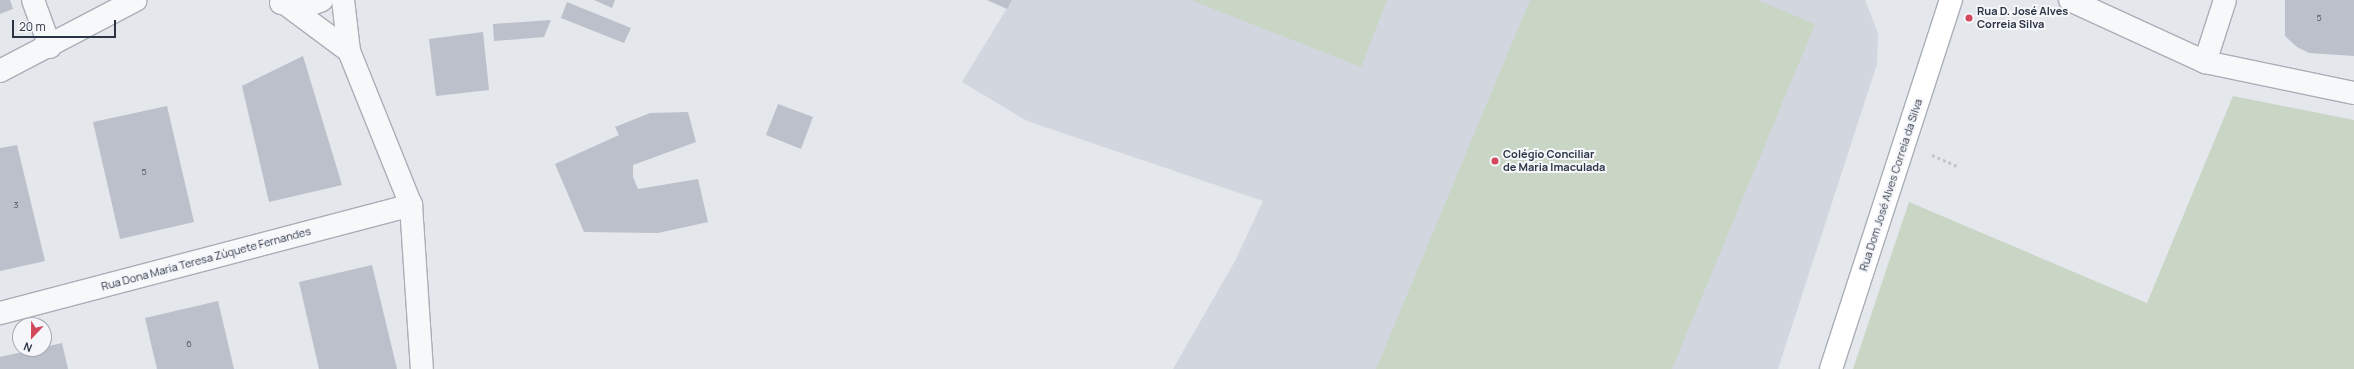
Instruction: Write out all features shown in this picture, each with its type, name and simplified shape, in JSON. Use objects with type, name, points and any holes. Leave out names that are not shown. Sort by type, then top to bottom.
[{"type":"main road","name":"Rua Dom José Alves Correia da Silva","points":[[1831,369],[1951,0]]},
{"type":"street","points":[[33,0],[50,47]]},
{"type":"street","points":[[0,71],[50,47],[136,0]]},
{"type":"street","points":[[281,3],[304,7],[322,0]]},
{"type":"street","points":[[343,0],[349,52],[411,205],[422,369]]},
{"type":"street","points":[[2070,0],[2206,62],[2354,93]]},
{"type":"street","points":[[2206,62],[2225,0]]},
{"type":"street","points":[[281,3],[349,52]]},
{"type":"street","name":"Rua Dona Maria Teresa Zúquete Fernandes","points":[[0,313],[411,205]]},
{"type":"path","points":[[1928,153],[1957,166]]},
{"type":"shaded area","name":"Colégio Conciliar de Maria Imaculada","points":[[1012,0],[1865,0],[1878,33],[1877,64],[1778,369],[1173,369],[1235,261],[1263,201],[1027,121],[962,82]]},
{"type":"green space","points":[[1191,0],[1387,0],[1361,67]]},
{"type":"green space","points":[[1530,0],[1757,0],[1815,24],[1672,369],[1376,369]]},
{"type":"green space","points":[[2233,96],[2354,120],[2354,369],[1853,369],[1909,202],[2147,303]]},
{"type":"building","points":[[0,0],[10,0],[13,9],[0,14]]},
{"type":"building","points":[[594,0],[615,0],[612,8]]},
{"type":"building","points":[[987,0],[1012,0],[1007,9]]},
{"type":"building","points":[[2285,0],[2354,0],[2354,56],[2309,53],[2297,47],[2285,36]]},
{"type":"building","points":[[567,2],[631,28],[624,43],[561,18]]},
{"type":"building","points":[[551,20],[544,37],[494,41],[493,24]]},
{"type":"building","points":[[483,32],[489,90],[436,96],[429,39]]},
{"type":"building","points":[[303,56],[342,185],[269,202],[242,86]]},
{"type":"building","points":[[778,104],[813,117],[801,149],[766,135]]},
{"type":"building","points":[[167,106],[194,222],[120,239],[93,122]]},
{"type":"building","points":[[688,112],[696,142],[633,165],[633,177],[638,189],[698,179],[708,222],[658,233],[584,232],[555,164],[619,135],[615,127],[650,113]]},
{"type":"building","points":[[17,145],[45,261],[0,271],[0,148]]},
{"type":"building","points":[[372,265],[397,369],[319,369],[299,282]]},
{"type":"building","points":[[218,301],[234,369],[157,369],[145,318]]},
{"type":"building","points":[[62,343],[68,369],[0,369],[0,357],[12,354],[12,357],[52,357],[52,345]]},
{"type":"place","name":"Rua D. José Alves Correia Silva","points":[[1969,18]]},
{"type":"place","name":"Colégio Conciliar de Maria Imaculada","points":[[1495,161]]}]
